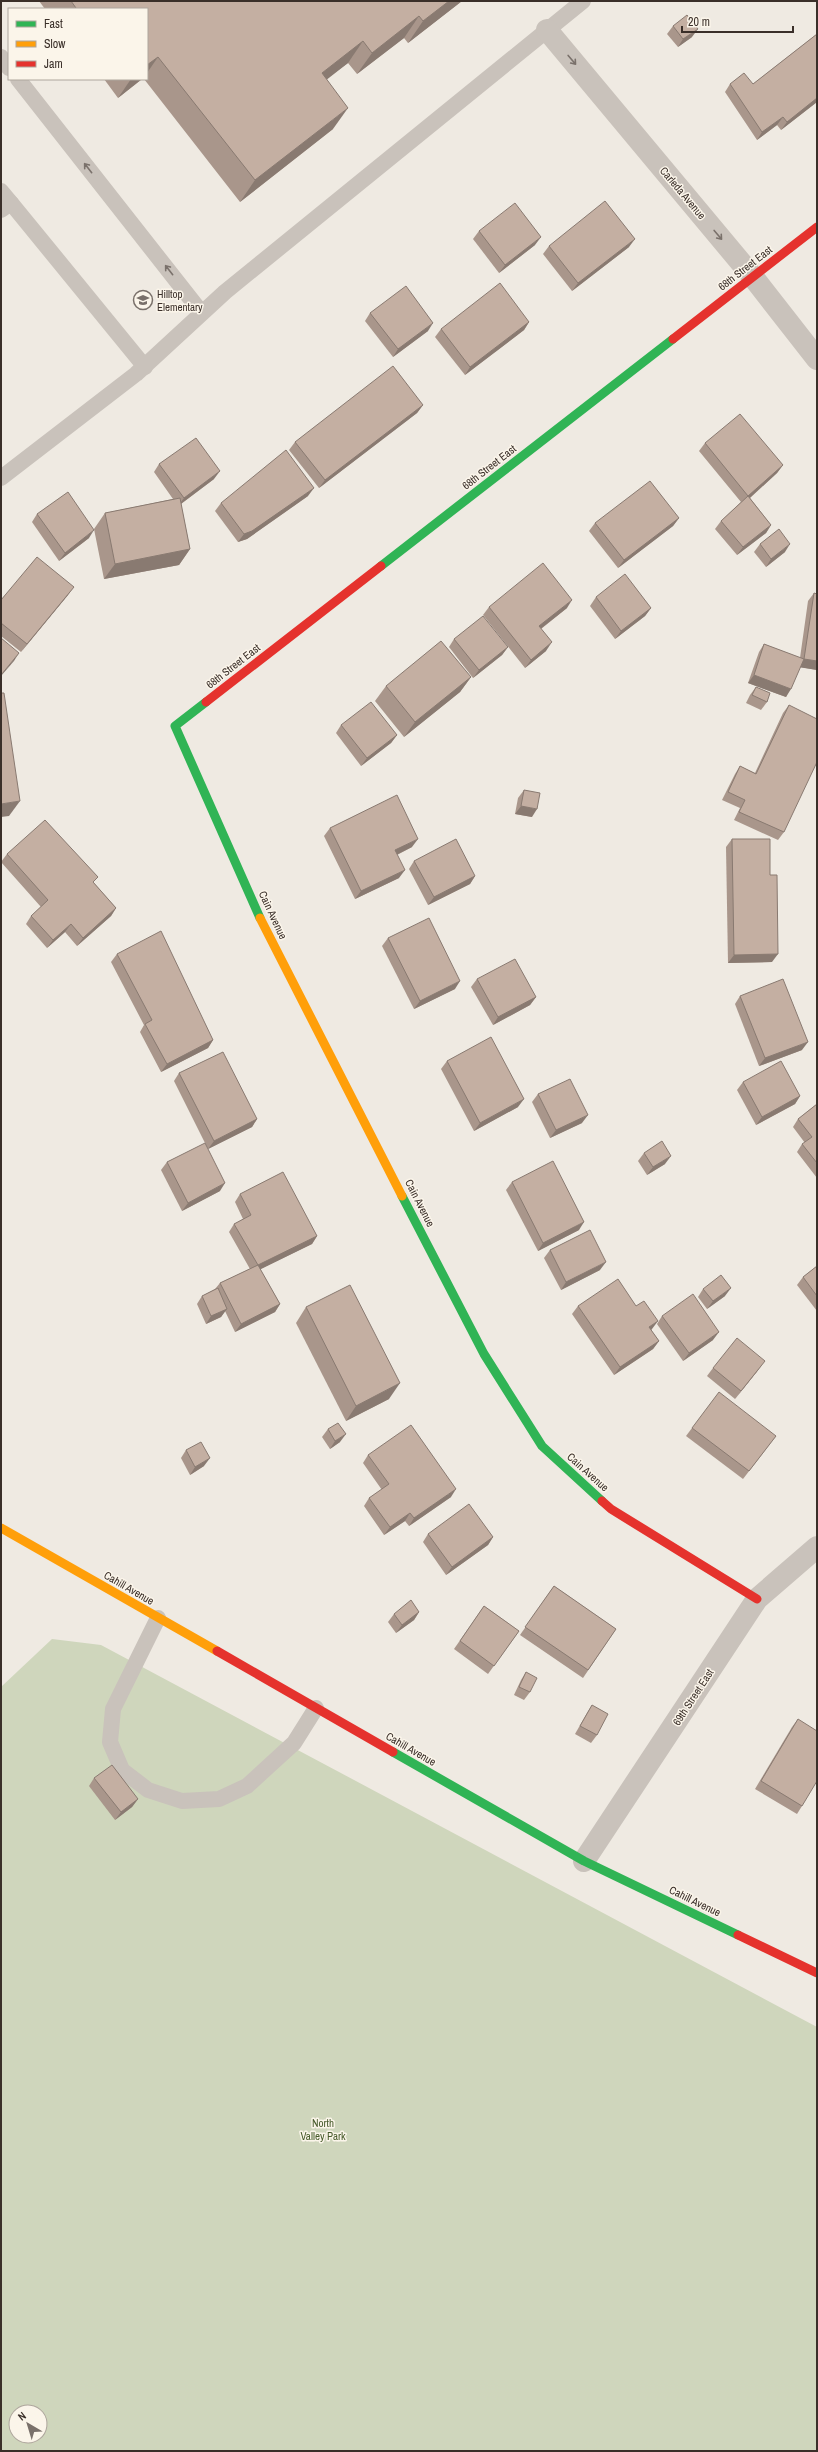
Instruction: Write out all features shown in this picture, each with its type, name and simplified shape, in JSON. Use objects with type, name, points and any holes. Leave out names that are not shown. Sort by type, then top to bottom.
[{"type":"street","name":"Carleda Avenue","points":[[547,30],[754,277],[817,359]]},
{"type":"street","name":"68th Street East","points":[[175,726],[817,227]]},
{"type":"street","name":"Cain Avenue","points":[[175,726],[267,933],[484,1354],[542,1446],[611,1508],[757,1599]]},
{"type":"street","name":"Cahill Avenue","points":[[1,1528],[584,1861],[817,1973]]},
{"type":"street","name":"69th Street East","points":[[584,1861],[757,1599],[817,1547]]},
{"type":"lane","points":[[1,478],[145,367],[202,312],[583,1]]},
{"type":"lane","points":[[1,57],[8,67]]},
{"type":"lane","points":[[19,80],[202,312]]},
{"type":"lane","points":[[4,201],[145,367]]},
{"type":"lane","points":[[158,1618],[112,1709],[110,1742],[122,1770],[148,1790],[182,1802],[219,1799],[247,1786],[294,1743],[316,1708]]},
{"type":"green space","name":"North Valley Park","points":[[52,1639],[101,1645],[817,2027],[817,2451],[1,2451],[1,1687]]},
{"type":"building","points":[[71,1],[449,1],[423,21],[419,16],[372,53],[363,41],[322,73],[348,108],[255,180],[158,57],[148,64],[148,8],[76,8]]},
{"type":"building","points":[[687,15],[698,29],[683,39],[673,26]]},
{"type":"building","points":[[817,34],[817,98],[787,122],[783,117],[762,132],[730,84],[744,73],[753,84]]},
{"type":"building","points":[[605,201],[635,239],[578,283],[549,246]]},
{"type":"building","points":[[515,203],[541,237],[505,265],[479,231]]},
{"type":"building","points":[[500,283],[529,322],[470,367],[441,329]]},
{"type":"building","points":[[406,286],[433,323],[398,349],[370,313]]},
{"type":"building","points":[[393,366],[423,405],[325,480],[295,442]]},
{"type":"building","points":[[740,414],[783,465],[748,496],[705,443]]},
{"type":"building","points":[[196,438],[220,471],[184,498],[159,464]]},
{"type":"building","points":[[286,450],[314,488],[252,531],[244,534],[221,503]]},
{"type":"building","points":[[650,481],[679,518],[624,560],[595,523]]},
{"type":"building","points":[[68,492],[94,530],[65,553],[37,514]]},
{"type":"building","points":[[748,496],[771,525],[743,547],[721,521]]},
{"type":"building","points":[[180,498],[190,549],[115,564],[105,513]]},
{"type":"building","points":[[779,529],[790,544],[771,559],[760,544]]},
{"type":"building","points":[[37,557],[74,587],[27,644],[1,623],[1,600]]},
{"type":"building","points":[[543,563],[572,600],[539,626],[552,642],[531,660],[489,607]]},
{"type":"building","points":[[625,574],[651,608],[621,631],[596,597]]},
{"type":"building","points":[[814,593],[817,594],[817,661],[804,659]]},
{"type":"building","points":[[483,616],[508,647],[479,670],[454,639]]},
{"type":"building","points":[[1,638],[19,653],[1,675]]},
{"type":"building","points":[[441,641],[471,677],[415,722],[386,686]]},
{"type":"building","points":[[764,644],[804,659],[791,689],[754,675]]},
{"type":"building","points":[[756,687],[770,693],[767,702],[752,695]]},
{"type":"building","points":[[1,693],[4,693],[20,801],[1,804]]},
{"type":"building","points":[[371,702],[397,735],[367,758],[341,725]]},
{"type":"building","points":[[789,705],[817,719],[817,762],[784,832],[739,812],[745,800],[728,792],[740,766],[756,774]]},
{"type":"building","points":[[524,790],[540,793],[537,809],[521,806]]},
{"type":"building","points":[[397,795],[418,839],[395,850],[405,870],[361,891],[330,828]]},
{"type":"building","points":[[45,820],[98,877],[93,882],[116,908],[83,938],[71,924],[53,940],[31,916],[48,900],[7,854]]},
{"type":"building","points":[[456,839],[475,876],[434,897],[414,861]]},
{"type":"building","points":[[732,839],[770,839],[770,875],[777,875],[778,954],[734,955]]},
{"type":"building","points":[[429,918],[460,981],[420,1001],[388,938]]},
{"type":"building","points":[[161,931],[213,1040],[167,1064],[145,1024],[152,1020],[117,954]]},
{"type":"building","points":[[515,959],[536,997],[498,1017],[477,979]]},
{"type":"building","points":[[783,979],[808,1042],[765,1058],[740,996]]},
{"type":"building","points":[[491,1037],[524,1099],[480,1123],[447,1061]]},
{"type":"building","points":[[223,1052],[257,1119],[214,1141],[179,1073]]},
{"type":"building","points":[[781,1061],[800,1096],[762,1117],[743,1082]]},
{"type":"building","points":[[570,1079],[588,1115],[556,1130],[538,1094]]},
{"type":"building","points":[[817,1104],[817,1163],[802,1144],[812,1137],[798,1119]]},
{"type":"building","points":[[662,1141],[671,1156],[653,1167],[644,1153]]},
{"type":"building","points":[[205,1143],[225,1183],[188,1203],[167,1162]]},
{"type":"building","points":[[553,1161],[584,1222],[543,1243],[512,1182]]},
{"type":"building","points":[[283,1172],[317,1236],[258,1265],[234,1224],[251,1215],[240,1194]]},
{"type":"building","points":[[590,1230],[606,1262],[566,1282],[550,1250]]},
{"type":"building","points":[[258,1265],[280,1304],[241,1324],[220,1283]]},
{"type":"building","points":[[817,1266],[817,1296],[803,1277]]},
{"type":"building","points":[[721,1275],[731,1288],[713,1301],[703,1289]]},
{"type":"building","points":[[618,1279],[636,1306],[644,1301],[658,1321],[649,1327],[659,1341],[620,1367],[578,1306]]},
{"type":"building","points":[[350,1285],[400,1383],[356,1406],[306,1307]]},
{"type":"building","points":[[218,1288],[227,1309],[211,1316],[202,1296]]},
{"type":"building","points":[[693,1294],[719,1332],[689,1353],[662,1316]]},
{"type":"building","points":[[737,1338],[765,1361],[741,1391],[713,1368]]},
{"type":"building","points":[[719,1392],[776,1436],[749,1471],[692,1428]]},
{"type":"building","points":[[338,1423],[346,1434],[335,1441],[328,1429]]},
{"type":"building","points":[[411,1425],[456,1489],[414,1518],[410,1513],[390,1527],[369,1498],[389,1484],[368,1455]]},
{"type":"building","points":[[201,1442],[210,1458],[195,1467],[186,1450]]},
{"type":"building","points":[[469,1504],[493,1537],[452,1567],[428,1534]]},
{"type":"building","points":[[554,1586],[616,1629],[588,1670],[525,1627]]},
{"type":"building","points":[[411,1600],[419,1612],[402,1625],[394,1614]]},
{"type":"building","points":[[484,1606],[519,1631],[494,1666],[460,1641]]},
{"type":"building","points":[[526,1672],[537,1678],[530,1692],[519,1687]]},
{"type":"building","points":[[592,1705],[608,1714],[597,1735],[580,1726]]},
{"type":"building","points":[[798,1719],[817,1731],[817,1781],[802,1806],[761,1781]]},
{"type":"building","points":[[112,1765],[138,1799],[121,1812],[94,1778]]},
{"type":"traffic: fast","points":[[381,566],[673,339]]},
{"type":"traffic: fast","points":[[206,702],[175,726],[260,918]]},
{"type":"traffic: fast","points":[[402,1196],[484,1354],[542,1446],[602,1501]]},
{"type":"traffic: fast","points":[[393,1752],[584,1861],[738,1935]]},
{"type":"traffic: slow","points":[[260,918],[402,1196]]},
{"type":"traffic: slow","points":[[1,1528],[217,1651]]},
{"type":"traffic: jam","points":[[673,339],[817,227]]},
{"type":"traffic: jam","points":[[206,702],[381,566]]},
{"type":"traffic: jam","points":[[602,1501],[611,1509],[757,1599]]},
{"type":"traffic: jam","points":[[217,1651],[393,1752]]},
{"type":"traffic: jam","points":[[738,1935],[817,1973]]},
{"type":"place","name":"Hilltop Elementary","points":[[143,300]]}]
